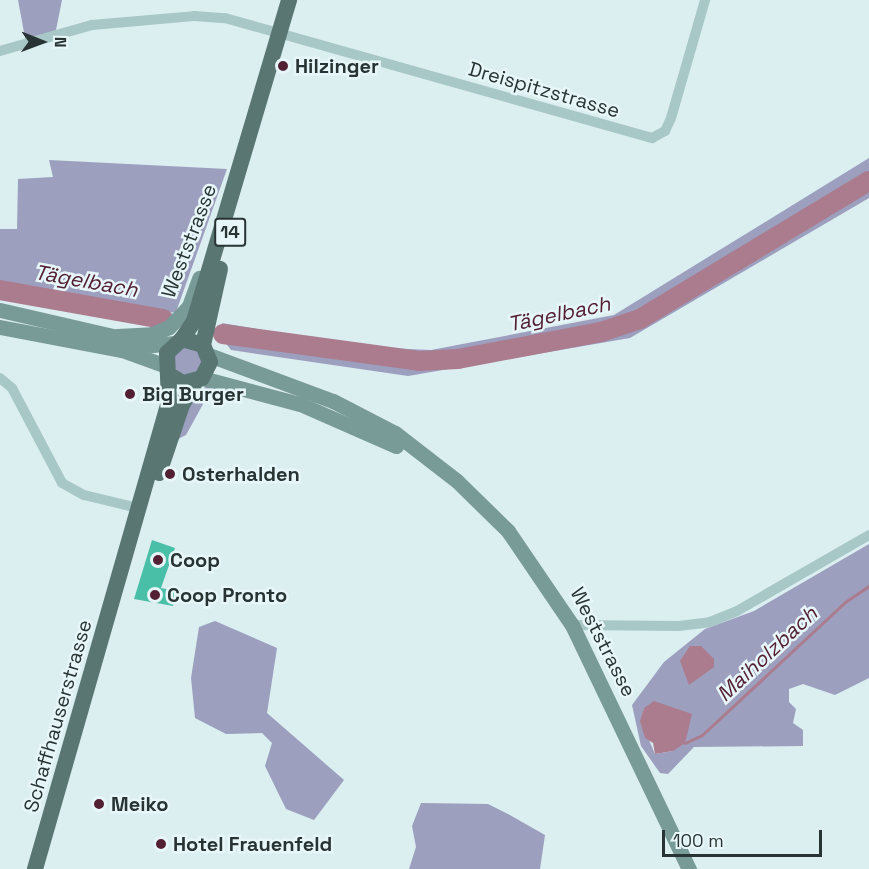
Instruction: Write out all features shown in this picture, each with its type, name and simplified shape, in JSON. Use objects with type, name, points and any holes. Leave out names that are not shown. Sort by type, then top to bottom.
[{"type":"main road","name":"14","points":[[178,341],[194,321],[289,0]]},
{"type":"main road","name":"14","points":[[206,350],[255,119]]},
{"type":"main road","name":"Weststrasse","points":[[117,336],[152,334],[182,316],[195,290],[219,211],[234,182]]},
{"type":"main road","name":"Weststrasse","points":[[0,310],[152,345],[178,341]]},
{"type":"main road","points":[[0,327],[122,350],[168,371],[183,383],[199,380],[206,350],[178,341],[167,352],[168,371]]},
{"type":"main road","name":"Weststrasse","points":[[206,350],[366,416],[436,466],[508,531],[572,625],[689,869]]},
{"type":"main road","name":"Schaffhauserstrasse","points":[[35,869],[121,576],[169,402],[168,371]]},
{"type":"main road","name":"Weststrasse","points":[[199,380],[264,391],[326,413],[436,466]]},
{"type":"main road","name":"Schaffhauserstrasse","points":[[121,576],[182,405],[199,380]]},
{"type":"street","name":"Dreispitzstrasse","points":[[0,51],[92,25],[194,16],[280,32],[652,138],[665,131],[671,118],[705,0]]},
{"type":"street","points":[[0,378],[12,388],[62,483],[84,495],[138,508]]},
{"type":"street","points":[[572,625],[679,626],[710,622],[737,611],[869,535]]},
{"type":"shaded area","points":[[18,0],[62,0],[56,30],[26,43]]},
{"type":"shaded area","points":[[869,158],[869,198],[630,338],[408,376],[231,350],[221,337],[222,323],[364,347],[431,350],[614,315]]},
{"type":"shaded area","points":[[49,160],[227,169],[176,312],[157,314],[153,324],[0,298],[0,229],[17,229],[18,179],[53,177]]},
{"type":"shaded area","points":[[183,347],[197,350],[202,358],[201,368],[189,376],[176,371],[173,358]]},
{"type":"shaded area","points":[[207,385],[213,386],[186,435],[176,440],[185,409]]},
{"type":"shaded area","points":[[869,544],[869,678],[835,695],[803,684],[789,689],[789,702],[796,709],[793,723],[803,730],[803,746],[694,747],[668,774],[660,773],[641,746],[632,705],[664,662],[705,629],[754,611]],"holes":[[[644,708],[673,751],[655,754],[641,721]]]},
{"type":"shaded area","points":[[215,621],[277,648],[267,713],[344,780],[314,820],[286,809],[265,766],[272,743],[262,733],[226,734],[195,718],[191,678],[199,627]]},
{"type":"shaded area","points":[[690,646],[701,646],[714,659],[714,667],[689,685],[680,661]]},
{"type":"shaded area","points":[[654,701],[692,714],[685,743],[673,751],[655,754],[653,743],[645,738],[640,721],[644,708]]},
{"type":"shaded area","points":[[421,803],[488,804],[508,814],[545,835],[540,869],[409,869],[416,847],[412,826]]},
{"type":"building","name":"Coop","points":[[152,540],[175,548],[161,588],[176,591],[173,606],[134,599]]},
{"type":"waterway","name":"Tägelbach","points":[[223,334],[419,361],[458,359],[601,332],[640,319],[869,181]]},
{"type":"waterway","name":"Tägelbach","points":[[0,290],[163,319]]},
{"type":"waterway","name":"Maiholzbach","points":[[685,743],[702,735],[845,602],[869,586]]},
{"type":"place","name":"Hilzinger","points":[[283,66]]},
{"type":"place","name":"Big Burger","points":[[130,394]]},
{"type":"place","name":"Osterhalden","points":[[170,474]]},
{"type":"place","name":"Coop","points":[[158,560]]},
{"type":"place","name":"Coop Pronto","points":[[155,595]]},
{"type":"place","name":"Meiko","points":[[99,804]]},
{"type":"place","name":"Hotel Frauenfeld","points":[[161,844]]}]
